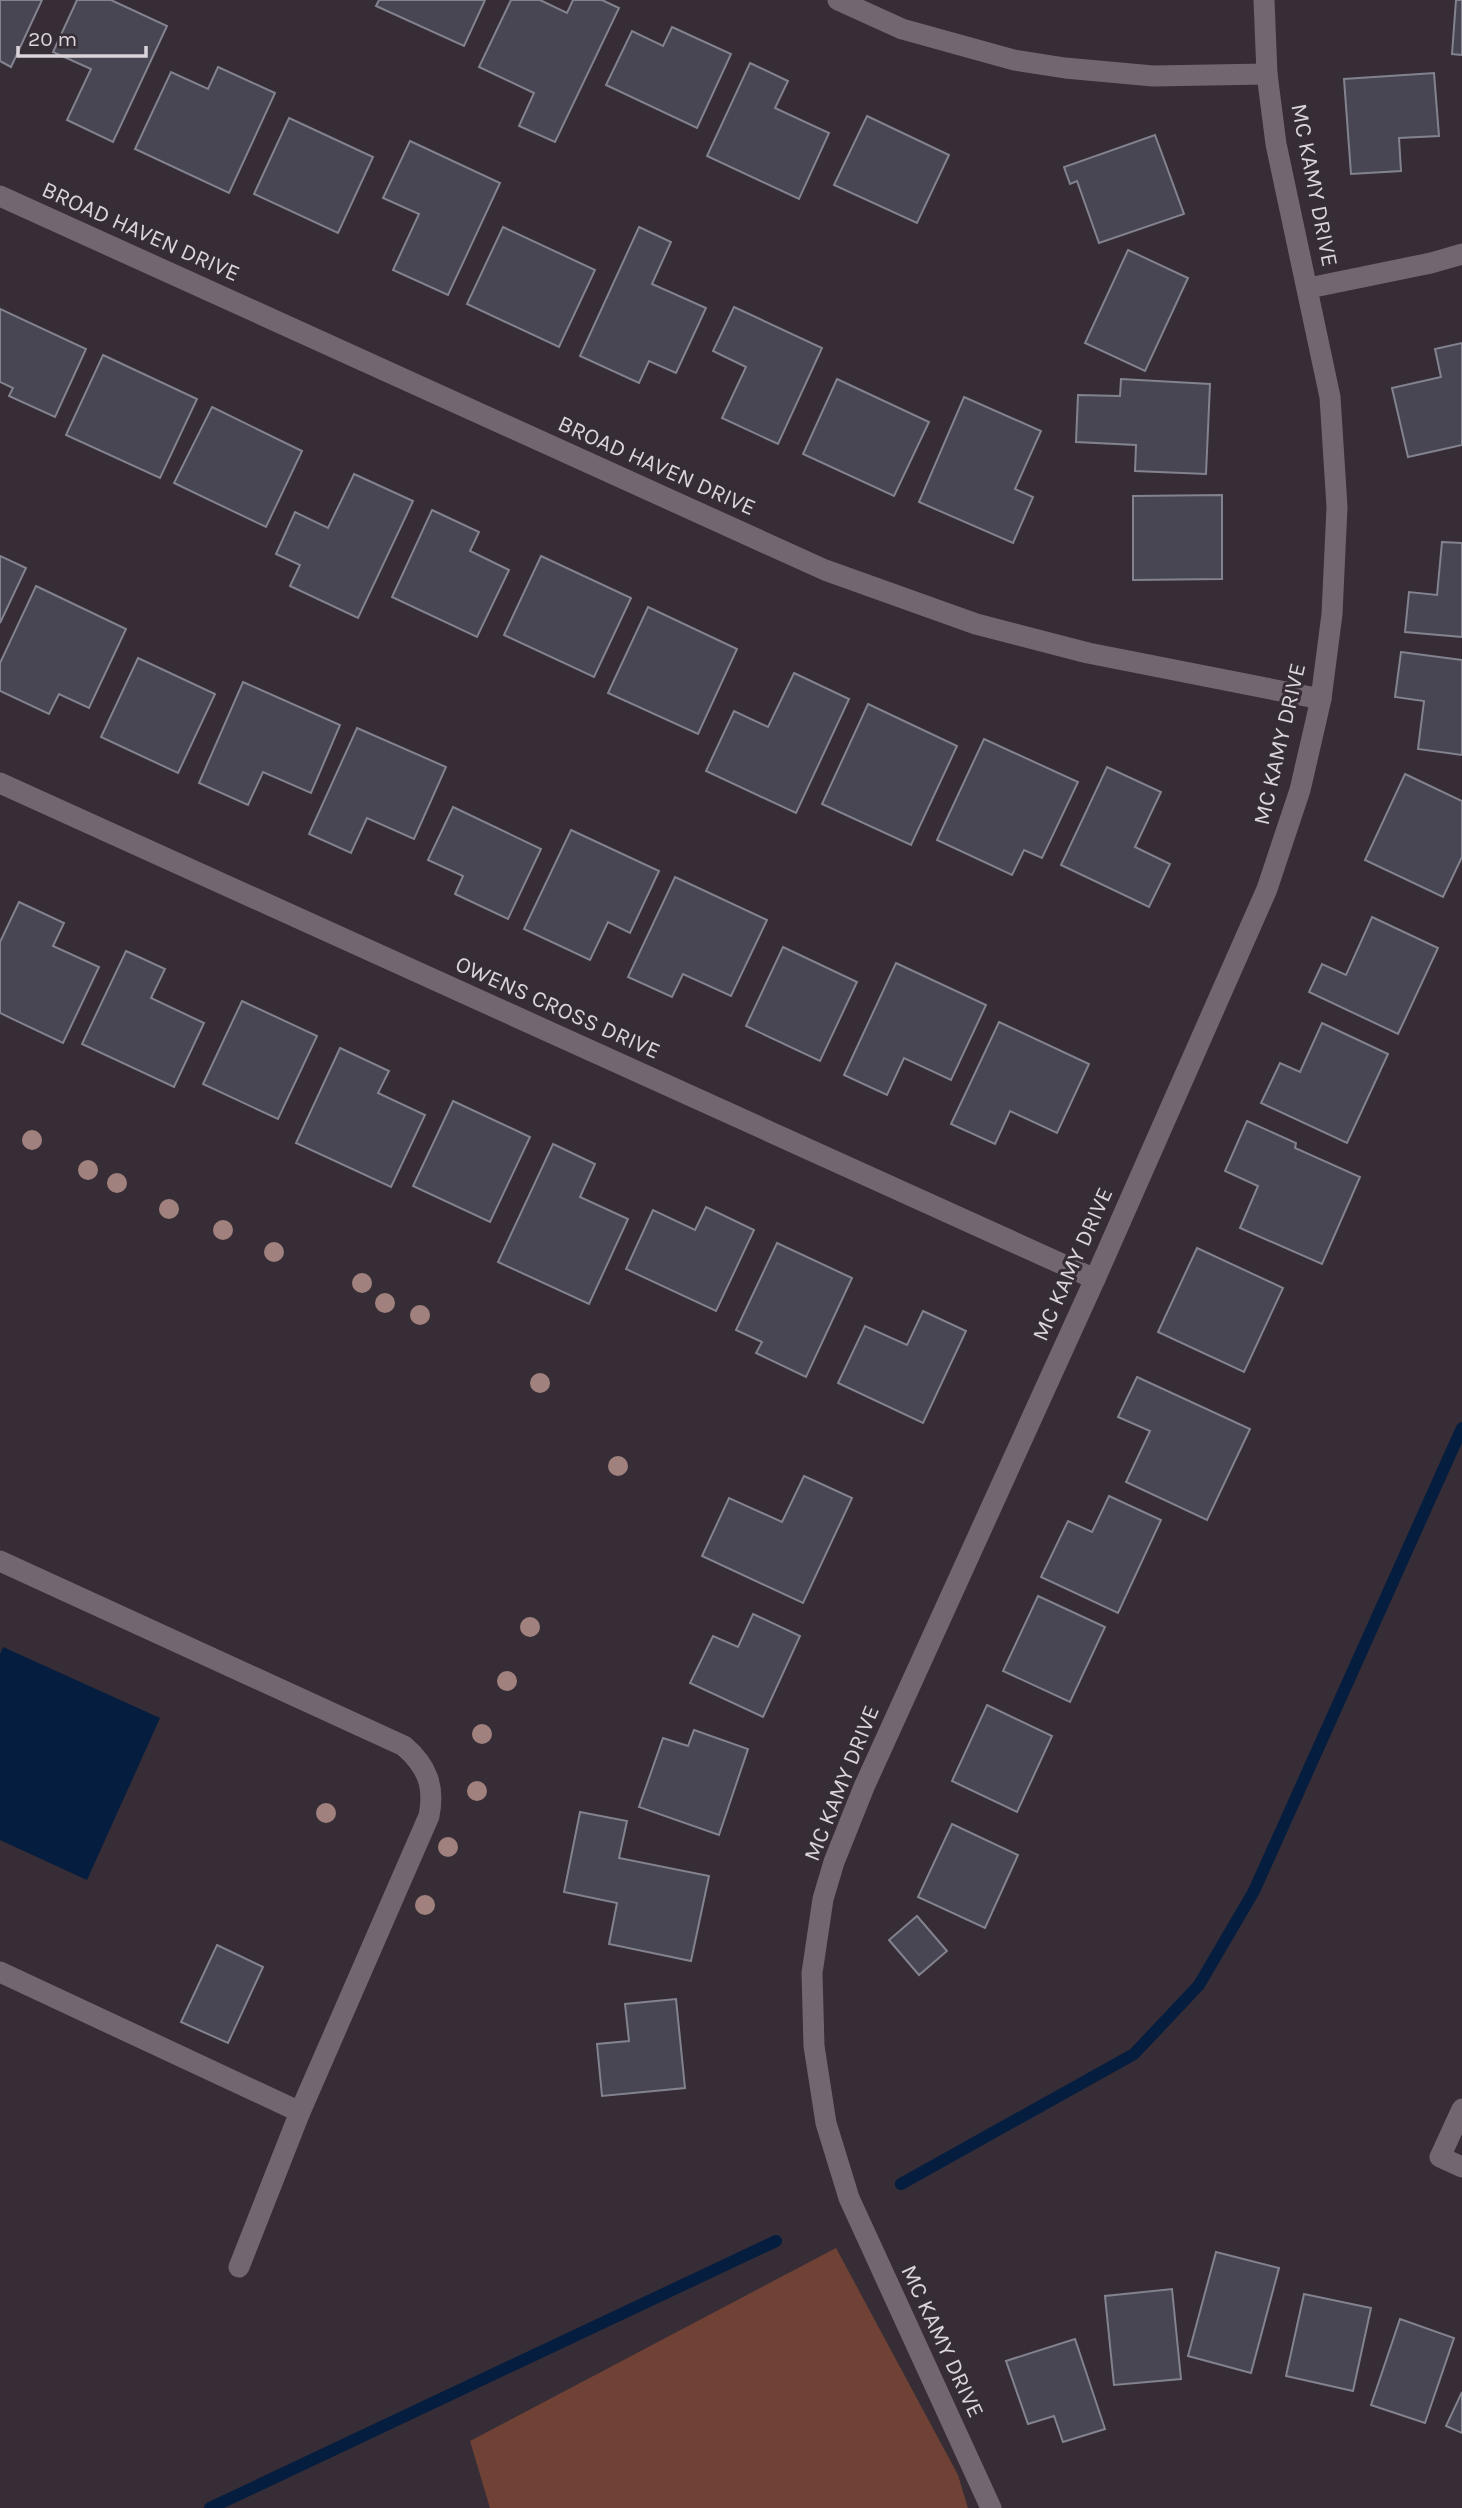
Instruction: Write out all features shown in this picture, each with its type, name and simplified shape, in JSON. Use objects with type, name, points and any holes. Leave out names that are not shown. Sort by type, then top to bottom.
[{"type":"street","points":[[838,0],[902,29],[1014,60],[1065,68],[1153,76],[1268,74]]},
{"type":"street","name":"MC KAMY DRIVE","points":[[991,2508],[849,2198],[826,2123],[814,2046],[812,1973],[823,1899],[834,1862],[864,1787],[1095,1279],[1267,889],[1300,790],[1321,699],[1332,614],[1337,507],[1330,397],[1276,144],[1268,74],[1264,0]]},
{"type":"street","name":"BROAD HAVEN DRIVE","points":[[0,195],[825,570],[976,624],[1088,653],[1321,699]]},
{"type":"street","points":[[1308,288],[1462,254]]},
{"type":"street","name":"OWENS CROSS DRIVE","points":[[0,783],[1095,1279]]},
{"type":"street","points":[[0,1561],[404,1746],[417,1758],[431,1786],[429,1816],[300,2112],[239,2267]]},
{"type":"street","points":[[0,1972],[300,2112]]},
{"type":"street","points":[[1462,2109],[1440,2157],[1462,2167]]},
{"type":"shaded area","points":[[836,2248],[958,2475],[968,2508],[490,2508],[470,2441]]},
{"type":"water","points":[[3,1647],[160,1718],[87,1880],[0,1840],[0,1654]]},
{"type":"building","points":[[0,0],[42,0],[11,67],[0,61]]},
{"type":"building","points":[[77,0],[111,0],[167,26],[113,142],[67,120],[91,69],[53,52]]},
{"type":"building","points":[[379,0],[485,0],[464,46],[376,6]]},
{"type":"building","points":[[511,0],[540,0],[567,13],[573,0],[602,0],[619,8],[555,142],[519,126],[534,93],[479,67]]},
{"type":"building","points":[[1456,0],[1462,0],[1462,55],[1452,54]]},
{"type":"building","points":[[672,27],[731,54],[697,128],[606,85],[632,31],[663,46]]},
{"type":"building","points":[[750,63],[788,81],[775,108],[829,133],[799,199],[707,156]]},
{"type":"building","points":[[218,67],[275,93],[229,193],[135,149],[171,72],[208,89]]},
{"type":"building","points":[[1434,73],[1439,136],[1399,138],[1401,171],[1351,174],[1344,79]]},
{"type":"building","points":[[867,116],[949,155],[917,223],[834,185]]},
{"type":"building","points":[[289,118],[373,157],[338,233],[254,194]]},
{"type":"building","points":[[1155,135],[1184,214],[1099,243],[1077,181],[1070,184],[1064,167]]},
{"type":"building","points":[[410,141],[500,183],[448,295],[393,270],[419,214],[383,198]]},
{"type":"building","points":[[503,227],[595,270],[559,347],[467,304]]},
{"type":"building","points":[[639,227],[671,242],[652,284],[706,308],[676,373],[649,361],[639,383],[580,356]]},
{"type":"building","points":[[1128,250],[1188,278],[1145,371],[1085,343]]},
{"type":"building","points":[[734,307],[822,348],[778,444],[722,418],[746,367],[713,351]]},
{"type":"building","points":[[0,309],[86,349],[55,417],[9,396],[13,388],[0,382]]},
{"type":"building","points":[[1462,343],[1462,445],[1408,457],[1392,388],[1441,377],[1435,349]]},
{"type":"building","points":[[103,355],[197,399],[160,478],[66,435]]},
{"type":"building","points":[[837,379],[929,422],[894,496],[803,454]]},
{"type":"building","points":[[1121,379],[1210,384],[1206,474],[1135,471],[1136,445],[1076,442],[1078,395],[1120,396]]},
{"type":"building","points":[[964,397],[1041,431],[1015,489],[1033,497],[1013,543],[919,502]]},
{"type":"building","points":[[212,407],[302,451],[266,527],[174,483]]},
{"type":"building","points":[[354,474],[413,501],[358,618],[290,586],[300,565],[276,554],[295,512],[328,528]]},
{"type":"building","points":[[1222,495],[1222,579],[1133,580],[1133,496]]},
{"type":"building","points":[[432,510],[479,532],[470,551],[509,570],[477,637],[392,597]]},
{"type":"building","points":[[1442,542],[1462,543],[1462,637],[1405,632],[1409,592],[1437,595]]},
{"type":"building","points":[[0,556],[26,568],[0,623]]},
{"type":"building","points":[[541,556],[631,598],[594,677],[504,635]]},
{"type":"building","points":[[36,586],[126,629],[89,708],[59,694],[49,714],[0,691],[0,663]]},
{"type":"building","points":[[648,607],[737,649],[698,734],[608,693]]},
{"type":"building","points":[[1401,652],[1462,660],[1462,755],[1418,749],[1424,701],[1395,697]]},
{"type":"building","points":[[138,658],[215,694],[178,773],[101,737]]},
{"type":"building","points":[[794,673],[849,699],[796,813],[706,771],[734,711],[768,727]]},
{"type":"building","points":[[243,682],[340,725],[311,793],[263,772],[248,805],[199,783]]},
{"type":"building","points":[[868,704],[957,746],[911,845],[822,804]]},
{"type":"building","points":[[357,728],[446,767],[414,839],[367,818],[351,853],[309,834]]},
{"type":"building","points":[[984,739],[1078,782],[1042,858],[1024,850],[1012,875],[937,840]]},
{"type":"building","points":[[1107,767],[1161,792],[1135,847],[1170,864],[1149,907],[1061,865]]},
{"type":"building","points":[[1405,774],[1462,801],[1462,857],[1443,897],[1365,860]]},
{"type":"building","points":[[453,807],[541,849],[508,919],[455,894],[463,876],[428,860]]},
{"type":"building","points":[[571,830],[659,871],[630,933],[608,922],[590,960],[524,929]]},
{"type":"building","points":[[675,877],[767,920],[731,996],[683,974],[672,997],[628,977]]},
{"type":"building","points":[[19,902],[64,923],[53,946],[99,967],[63,1043],[0,1013],[0,942]]},
{"type":"building","points":[[1372,917],[1438,948],[1398,1034],[1309,992],[1322,964],[1346,975]]},
{"type":"building","points":[[783,947],[857,982],[820,1061],[746,1026]]},
{"type":"building","points":[[126,951],[165,969],[151,998],[204,1023],[174,1087],[82,1044]]},
{"type":"building","points":[[896,963],[986,1005],[951,1080],[904,1058],[887,1095],[844,1075]]},
{"type":"building","points":[[242,1001],[317,1036],[278,1119],[203,1084]]},
{"type":"building","points":[[999,1022],[1089,1064],[1057,1133],[1010,1111],[995,1144],[951,1124]]},
{"type":"building","points":[[1322,1023],[1388,1054],[1347,1143],[1261,1103],[1280,1063],[1300,1072]]},
{"type":"building","points":[[340,1048],[389,1071],[378,1093],[425,1115],[391,1187],[296,1143]]},
{"type":"building","points":[[453,1101],[530,1137],[490,1222],[413,1186]]},
{"type":"building","points":[[1247,1121],[1296,1143],[1295,1148],[1360,1177],[1322,1264],[1240,1228],[1258,1186],[1225,1171]]},
{"type":"building","points":[[553,1144],[595,1164],[580,1197],[628,1219],[589,1304],[498,1262]]},
{"type":"building","points":[[706,1207],[754,1230],[716,1311],[626,1269],[653,1210],[695,1230]]},
{"type":"building","points":[[777,1243],[852,1278],[806,1377],[756,1353],[762,1342],[736,1330]]},
{"type":"building","points":[[1197,1248],[1283,1288],[1244,1372],[1158,1332]]},
{"type":"building","points":[[923,1311],[966,1331],[923,1423],[838,1383],[865,1326],[907,1345]]},
{"type":"building","points":[[1137,1377],[1250,1429],[1207,1520],[1126,1482],[1150,1431],[1118,1417]]},
{"type":"building","points":[[804,1476],[852,1498],[803,1603],[702,1556],[729,1498],[782,1522]]},
{"type":"building","points":[[1109,1496],[1161,1520],[1118,1613],[1041,1577],[1068,1521],[1092,1532]]},
{"type":"building","points":[[1038,1596],[1105,1627],[1070,1702],[1003,1671]]},
{"type":"building","points":[[753,1614],[800,1636],[763,1717],[690,1683],[713,1636],[738,1647]]},
{"type":"building","points":[[987,1705],[1052,1736],[1017,1812],[952,1781]]},
{"type":"building","points":[[694,1730],[748,1749],[719,1835],[639,1807],[663,1738],[688,1746]]},
{"type":"building","points":[[580,1812],[627,1821],[619,1858],[709,1876],[691,1961],[609,1944],[617,1903],[564,1892]]},
{"type":"building","points":[[952,1824],[1018,1855],[985,1928],[918,1897]]},
{"type":"building","points":[[917,1916],[947,1951],[919,1975],[889,1940]]},
{"type":"building","points":[[217,1945],[263,1967],[228,2043],[181,2022]]},
{"type":"building","points":[[676,1999],[685,2088],[602,2096],[597,2044],[629,2041],[625,2004]]},
{"type":"building","points":[[1216,2252],[1279,2268],[1251,2373],[1188,2356]]},
{"type":"building","points":[[1172,2289],[1181,2379],[1114,2385],[1105,2296]]},
{"type":"building","points":[[1304,2294],[1371,2308],[1353,2391],[1286,2376]]},
{"type":"building","points":[[1400,2319],[1454,2338],[1425,2423],[1371,2405]]},
{"type":"building","points":[[1075,2339],[1105,2429],[1063,2442],[1054,2416],[1028,2424],[1006,2361]]},
{"type":"building","points":[[1462,2392],[1462,2433],[1446,2426]]},
{"type":"waterway","points":[[901,2184],[1134,2054],[1199,1985],[1254,1891],[1462,1428]]},
{"type":"waterway","points":[[210,2508],[776,2241]]}]
